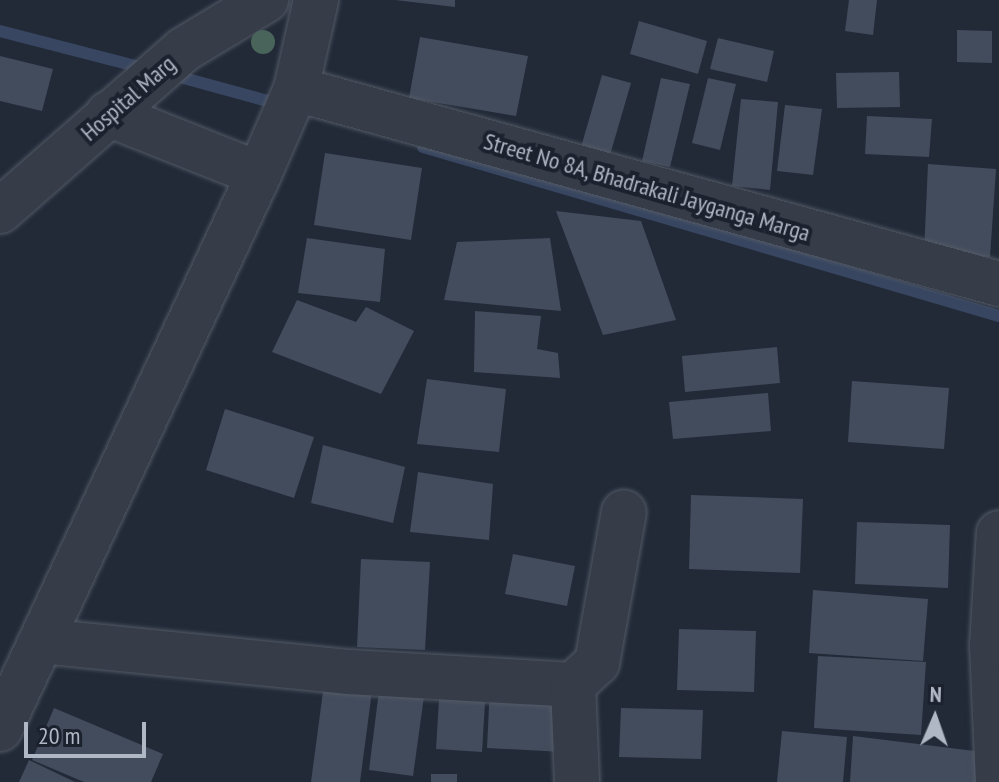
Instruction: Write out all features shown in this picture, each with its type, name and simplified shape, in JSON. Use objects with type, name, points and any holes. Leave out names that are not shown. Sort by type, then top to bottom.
[{"type":"street","name":"Hospital Marg","points":[[0,211],[183,50],[266,0]]},
{"type":"street","points":[[0,729],[296,89],[316,0]]},
{"type":"street","name":"Street No 8A, Bhadrakali Jayganga Marga","points":[[296,89],[999,284]]},
{"type":"street","points":[[108,114],[259,174]]},
{"type":"street","points":[[42,641],[349,672],[573,685],[597,663],[624,512]]},
{"type":"street","points":[[998,782],[992,646],[999,533]]},
{"type":"street","points":[[573,685],[577,782]]},
{"type":"building","points":[[395,0],[455,0],[455,7]]},
{"type":"building","points":[[849,0],[877,0],[873,35],[845,31]]},
{"type":"building","points":[[639,21],[707,41],[698,74],[630,54]]},
{"type":"building","points":[[957,30],[992,31],[992,63],[957,62]]},
{"type":"building","points":[[420,37],[528,56],[516,116],[409,98]]},
{"type":"building","points":[[718,38],[774,51],[767,82],[710,69]]},
{"type":"building","points":[[0,56],[53,69],[42,111],[0,101]]},
{"type":"building","points":[[899,72],[900,107],[837,108],[836,73]]},
{"type":"building","points":[[602,75],[631,83],[610,155],[581,147]]},
{"type":"building","points":[[661,78],[690,84],[670,167],[642,161]]},
{"type":"building","points":[[708,78],[736,84],[720,150],[692,143]]},
{"type":"building","points":[[741,99],[778,102],[770,190],[732,186]]},
{"type":"building","points":[[785,105],[822,109],[813,175],[777,171]]},
{"type":"building","points":[[867,116],[932,119],[929,157],[865,154]]},
{"type":"building","points":[[325,153],[422,168],[411,240],[314,225]]},
{"type":"building","points":[[928,164],[996,169],[990,257],[924,253]]},
{"type":"building","points":[[556,211],[641,221],[676,320],[603,335]]},
{"type":"building","points":[[307,238],[385,249],[380,302],[298,293]]},
{"type":"building","points":[[550,238],[561,311],[444,300],[457,242]]},
{"type":"building","points":[[297,300],[356,322],[366,307],[414,331],[381,394],[272,352]]},
{"type":"building","points":[[475,311],[541,316],[537,349],[558,353],[560,378],[474,372]]},
{"type":"building","points":[[777,347],[780,383],[685,392],[682,356]]},
{"type":"building","points":[[427,379],[506,389],[499,452],[417,444]]},
{"type":"building","points":[[852,381],[949,388],[944,449],[848,442]]},
{"type":"building","points":[[768,393],[771,431],[673,439],[669,402]]},
{"type":"building","points":[[225,409],[314,437],[294,498],[206,470]]},
{"type":"building","points":[[323,445],[405,467],[393,523],[311,503]]},
{"type":"building","points":[[418,472],[493,484],[489,540],[410,532]]},
{"type":"building","points":[[691,495],[803,499],[800,573],[689,569]]},
{"type":"building","points":[[857,522],[950,525],[948,588],[855,584]]},
{"type":"building","points":[[513,554],[575,566],[567,606],[505,594]]},
{"type":"building","points":[[361,559],[430,562],[425,650],[357,647]]},
{"type":"building","points":[[813,590],[928,599],[923,661],[809,653]]},
{"type":"building","points":[[679,629],[756,631],[754,692],[677,690]]},
{"type":"building","points":[[818,656],[926,662],[921,735],[814,728]]},
{"type":"building","points":[[380,683],[425,689],[413,776],[369,770]]},
{"type":"building","points":[[440,683],[486,686],[482,752],[436,749]]},
{"type":"building","points":[[324,684],[372,691],[360,782],[311,782]]},
{"type":"building","points":[[490,687],[566,691],[563,752],[487,748]]},
{"type":"building","points":[[54,708],[163,754],[151,782],[84,782],[32,760]]},
{"type":"building","points":[[621,708],[703,710],[701,759],[619,757]]},
{"type":"building","points":[[782,731],[847,737],[843,782],[777,782]]},
{"type":"building","points":[[853,736],[983,752],[982,782],[850,782]]},
{"type":"building","points":[[29,760],[75,782],[19,782]]},
{"type":"building","points":[[431,774],[457,774],[457,782],[431,782]]},
{"type":"waterway","points":[[0,31],[147,69]]},
{"type":"waterway","points":[[169,74],[282,105]]},
{"type":"waterway","points":[[423,147],[999,316]]}]
